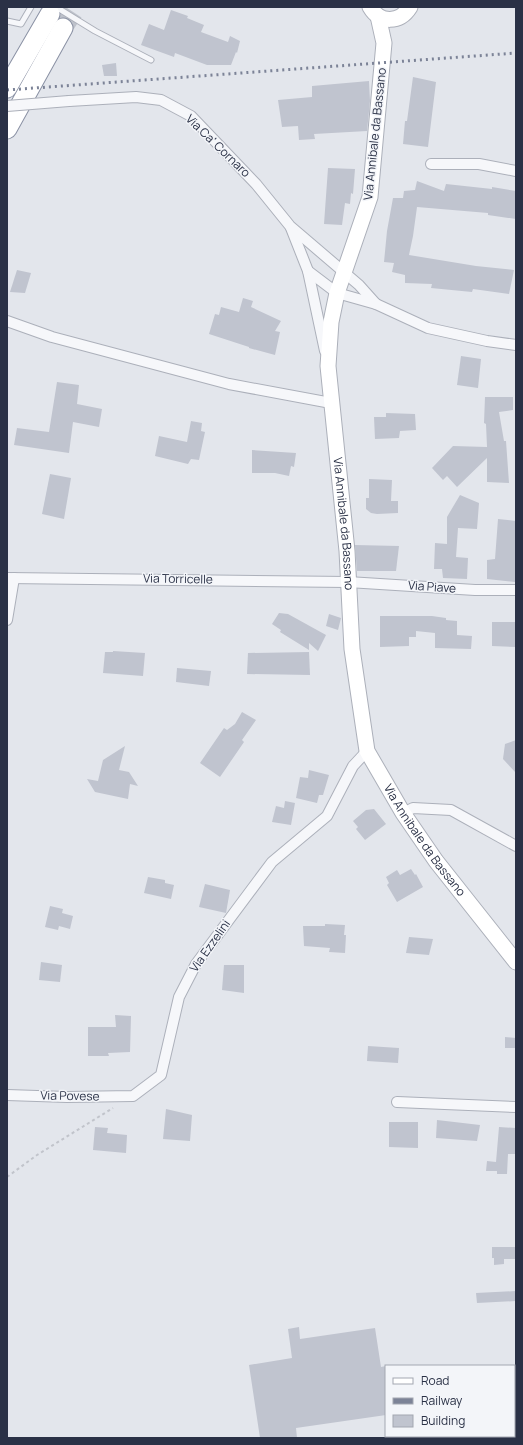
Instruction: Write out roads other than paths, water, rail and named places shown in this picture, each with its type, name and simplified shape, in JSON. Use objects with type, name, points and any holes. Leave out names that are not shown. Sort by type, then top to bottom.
[{"type":"highway","points":[[7,88],[53,10]]},
{"type":"highway","points":[[7,129],[63,28]]},
{"type":"street","points":[[374,12],[390,20],[408,10]]},
{"type":"street","name":"Via Annibale da Bassano","points":[[384,43],[408,10]]},
{"type":"street","name":"Via Annibale da Bassano","points":[[374,12],[384,43],[370,197],[337,293],[332,322],[328,366],[347,551],[352,649],[367,751],[403,813],[436,861],[516,962]]},
{"type":"street","name":"Via Ca' Cornaro","points":[[7,106],[136,97],[161,100],[191,116],[256,184],[290,226],[359,285],[376,304]]},
{"type":"street","points":[[431,164],[479,164],[516,171]]},
{"type":"street","name":"Via Ca' Cornaro","points":[[290,226],[308,271],[328,366]]},
{"type":"street","points":[[308,271],[337,293],[376,304],[428,328],[487,341],[516,345]]},
{"type":"street","points":[[7,322],[52,337],[229,384],[331,403]]},
{"type":"street","points":[[7,620],[10,578]]},
{"type":"street","name":"Via Torricelle","points":[[10,578],[348,582]]},
{"type":"street","name":"Via Piave","points":[[348,582],[476,590],[516,590]]},
{"type":"street","name":"Via Ezzelini","points":[[133,1096],[161,1075],[179,997],[196,964],[272,862],[327,816],[354,766],[367,751]]},
{"type":"street","points":[[403,813],[413,808],[451,810],[515,844]]},
{"type":"street","name":"Via Povese","points":[[7,1095],[66,1097],[133,1096]]},
{"type":"street","points":[[397,1102],[516,1107]]},
{"type":"lane","points":[[7,21],[20,24],[31,7]]},
{"type":"lane","points":[[53,10],[151,60]]},
{"type":"tunnel","points":[[63,28],[77,7]]},
{"type":"railway","points":[[7,90],[516,53]]}]
